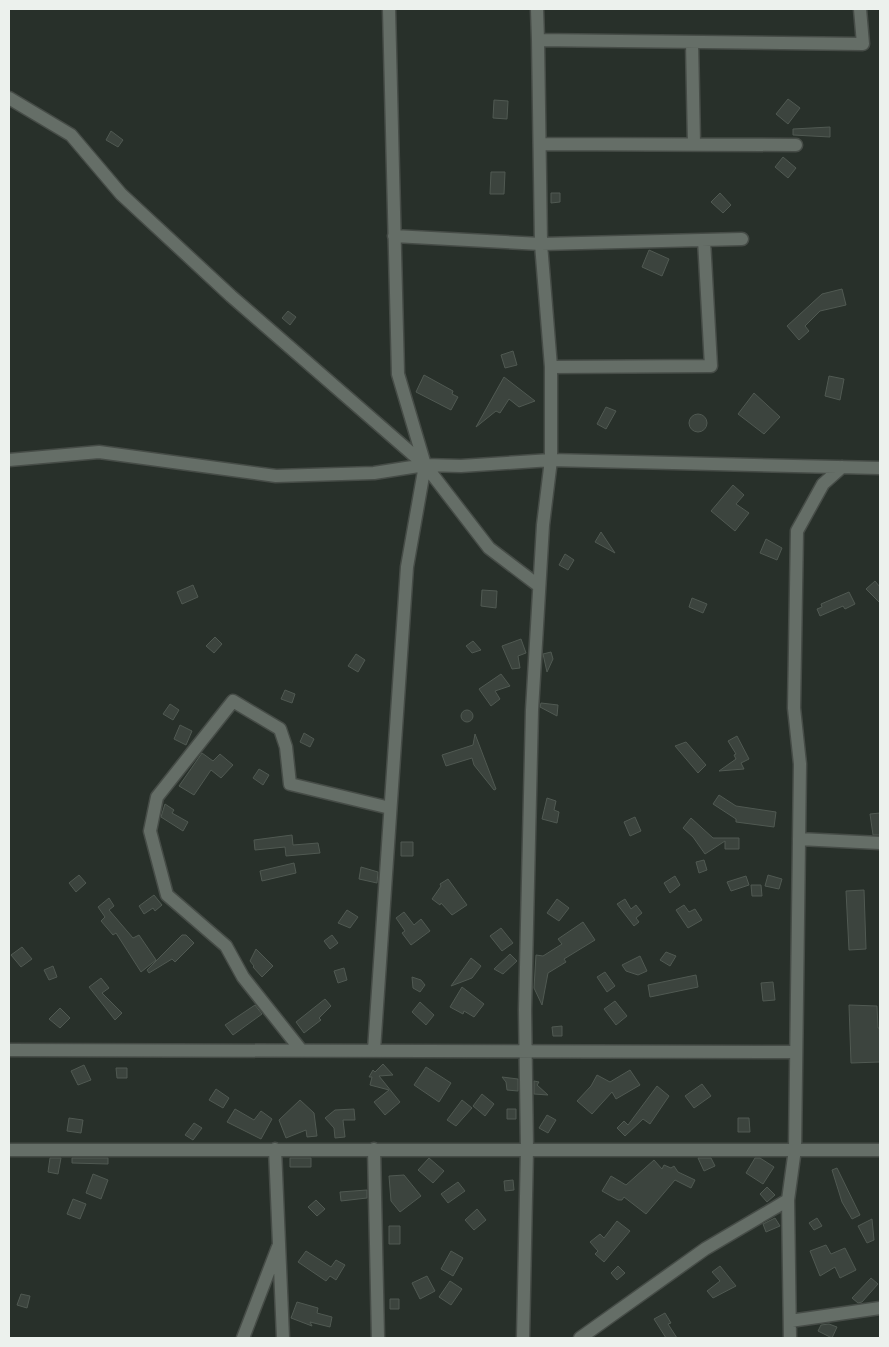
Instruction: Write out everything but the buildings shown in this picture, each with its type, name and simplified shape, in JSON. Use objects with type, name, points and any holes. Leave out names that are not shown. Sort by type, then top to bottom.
[{"type":"street","points":[[374,1050],[406,566],[425,465],[398,374],[389,9]]},
{"type":"street","points":[[523,1338],[527,1149],[525,1051],[532,710],[543,525],[551,460],[551,367],[541,244],[537,9]]},
{"type":"street","points":[[538,40],[863,44],[860,9]]},
{"type":"street","points":[[692,42],[694,144]]},
{"type":"street","points":[[9,98],[71,136],[121,194],[217,283],[425,465],[489,548],[539,586]]},
{"type":"street","points":[[540,144],[796,145]]},
{"type":"street","points":[[394,236],[541,244],[742,239]]},
{"type":"street","points":[[551,367],[711,366],[704,240]]},
{"type":"street","points":[[9,460],[99,452],[276,476],[374,474],[425,465],[461,466],[551,460],[880,468]]},
{"type":"street","points":[[790,1338],[788,1200],[795,1149],[800,764],[794,708],[796,531],[823,484],[842,467]]},
{"type":"street","points":[[301,1050],[243,978],[226,946],[167,895],[150,831],[157,797],[233,701],[280,729],[286,747],[290,784],[390,808]]},
{"type":"street","points":[[799,839],[880,843]]},
{"type":"street","points":[[9,1050],[796,1052]]},
{"type":"street","points":[[275,1149],[283,1338]]},
{"type":"street","points":[[374,1149],[378,1338]]},
{"type":"street","points":[[9,1150],[880,1150]]},
{"type":"street","points":[[580,1338],[705,1248],[788,1200]]},
{"type":"street","points":[[243,1338],[280,1242]]},
{"type":"street","points":[[790,1321],[880,1308]]}]
